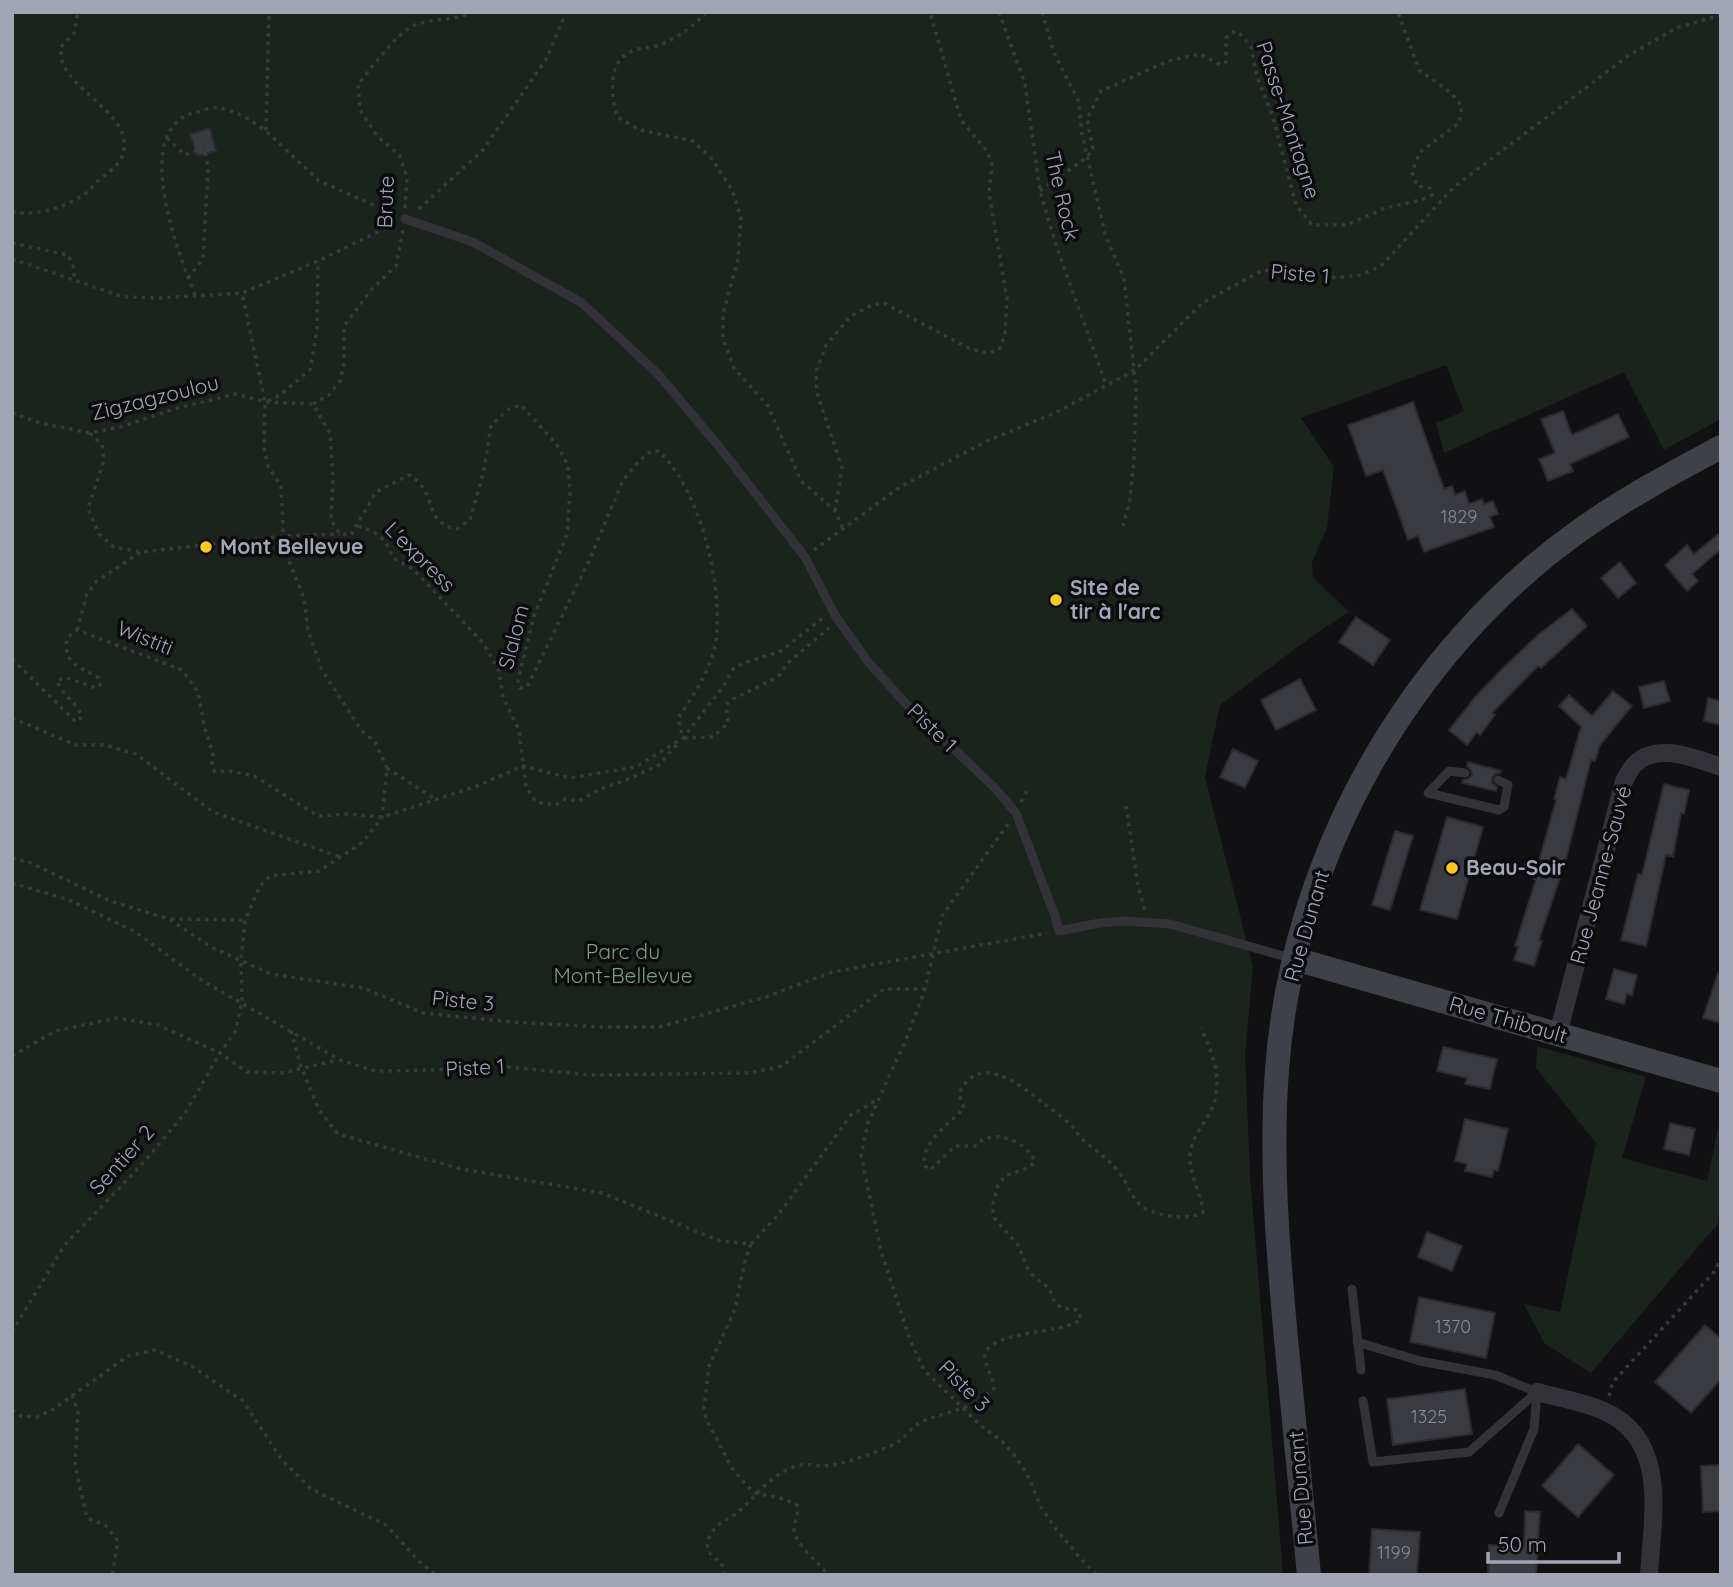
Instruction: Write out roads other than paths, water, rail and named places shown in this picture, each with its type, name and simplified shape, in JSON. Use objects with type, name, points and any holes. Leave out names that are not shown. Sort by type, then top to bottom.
[{"type":"street","name":"Rue Dunant","points":[[1309,1575],[1283,1300],[1274,1156],[1281,1032],[1295,959],[1320,876],[1355,794],[1397,722],[1427,679],[1497,600],[1577,532],[1621,502],[1721,447]]},
{"type":"street","name":"Rue Jeanne-Sauvé","points":[[1558,1034],[1624,781],[1629,772],[1635,763],[1662,753],[1680,754],[1721,767]]},
{"type":"street","name":"Rue Thibault","points":[[1295,959],[1721,1081]]},
{"type":"street","points":[[1537,1392],[1605,1412],[1623,1423],[1638,1438],[1651,1465],[1653,1493],[1649,1575]]},
{"type":"lane","name":"Piste 1","points":[[405,219],[473,242],[582,303],[658,374],[805,556],[836,617],[869,663],[908,706],[994,787],[1016,813],[1059,931],[1100,923],[1149,922],[1192,929],[1295,959]]},
{"type":"lane","points":[[1465,773],[1449,771],[1428,793],[1499,810],[1504,807],[1508,785],[1499,780]]},
{"type":"lane","points":[[1352,1289],[1361,1370]]},
{"type":"lane","points":[[1357,1342],[1420,1361],[1495,1375],[1537,1392]]},
{"type":"lane","points":[[1363,1401],[1373,1462],[1469,1452],[1537,1392]]},
{"type":"lane","points":[[1499,1513],[1535,1429],[1537,1392]]},
{"type":"place","name":"Mont Bellevue","points":[[206,547]]},
{"type":"place","name":"Site de tir à l'arc","points":[[1056,600]]},
{"type":"place","name":"Beau-Soir","points":[[1452,868]]},
{"type":"park label","name":"Parc du Mont-Bellevue","points":[[623,964]]}]
